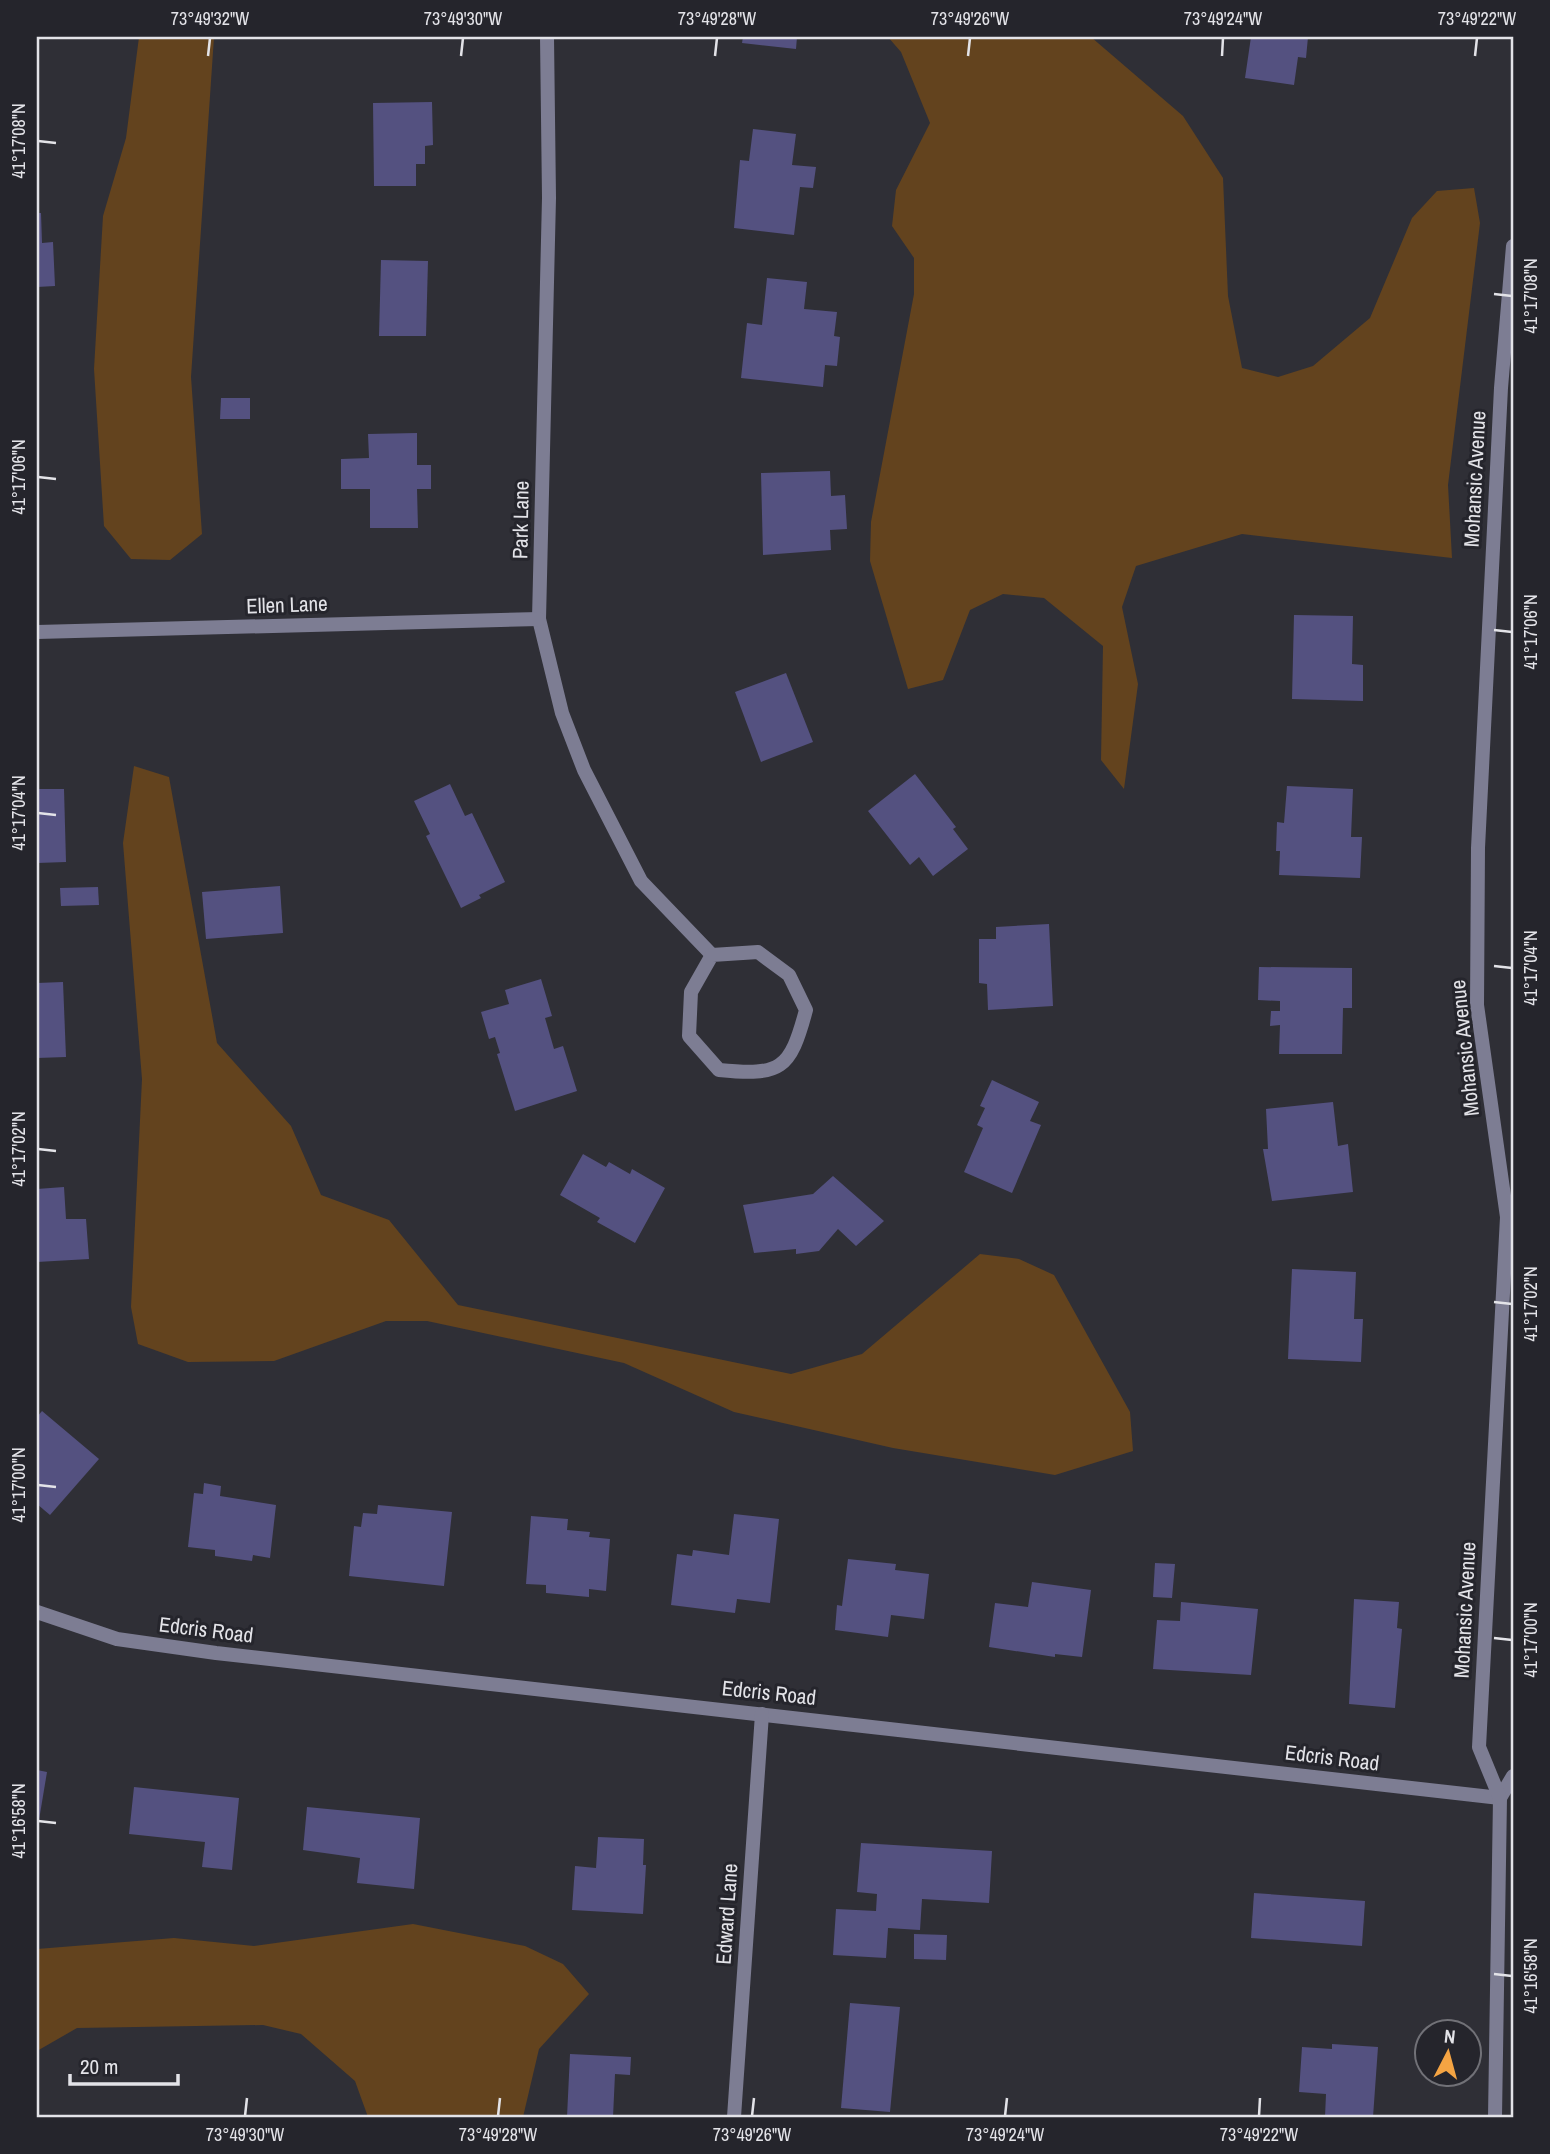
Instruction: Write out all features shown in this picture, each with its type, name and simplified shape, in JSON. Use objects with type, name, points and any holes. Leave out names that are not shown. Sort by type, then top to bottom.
[{"type":"street","name":"Park Lane","points":[[547,37],[549,211],[539,619],[562,713],[584,770],[641,881],[712,955]]},
{"type":"street","name":"Mohansic Avenue","points":[[1495,2117],[1500,1798],[1479,1747],[1507,1217],[1478,1005],[1478,862],[1500,415],[1513,246]]},
{"type":"street","name":"Ellen Lane","points":[[37,632],[539,619]]},
{"type":"street","points":[[758,952],[789,975],[806,1010],[796,1047],[778,1068],[756,1074],[719,1070],[689,1036],[691,992],[712,955],[758,952]]},
{"type":"street","name":"Edcris Road","points":[[37,1612],[117,1639],[216,1653],[1500,1798]]},
{"type":"street","name":"Edward Lane","points":[[734,2117],[762,1714]]},
{"type":"street","name":"Mohansic Avenue","points":[[1500,1798],[1513,1776]]},
{"type":"shaded area","points":[[139,37],[214,37],[191,377],[202,534],[170,560],[131,559],[104,526],[94,369],[103,216],[126,138]]},
{"type":"shaded area","points":[[888,37],[1091,37],[1183,116],[1223,178],[1228,296],[1242,368],[1278,377],[1313,366],[1370,318],[1412,218],[1437,191],[1474,188],[1480,223],[1448,485],[1452,558],[1242,534],[1136,566],[1122,607],[1138,684],[1124,789],[1101,760],[1103,646],[1044,598],[1003,594],[970,610],[943,680],[908,689],[870,561],[871,522],[914,294],[914,258],[892,226],[896,190],[930,123],[901,52]]},
{"type":"shaded area","points":[[134,766],[169,777],[217,1043],[291,1126],[321,1195],[389,1220],[458,1305],[791,1374],[862,1354],[980,1254],[1019,1259],[1054,1275],[1130,1412],[1133,1451],[1055,1475],[893,1448],[734,1412],[624,1363],[427,1321],[386,1321],[274,1361],[188,1362],[138,1344],[131,1307],[142,1079],[123,843]]},
{"type":"shaded area","points":[[413,1924],[525,1946],[563,1964],[589,1994],[539,2049],[523,2117],[368,2117],[355,2081],[301,2034],[263,2025],[77,2028],[37,2051],[37,1949],[174,1938],[254,1946]]},
{"type":"building","points":[[743,37],[797,37],[796,49],[742,43]]},
{"type":"building","points":[[1251,37],[1308,37],[1306,58],[1298,57],[1294,85],[1245,78]]},
{"type":"building","points":[[432,102],[433,145],[425,146],[425,164],[416,164],[416,186],[374,186],[373,103]]},
{"type":"building","points":[[753,129],[796,134],[792,165],[816,167],[813,188],[800,187],[794,235],[734,228],[740,160],[749,161]]},
{"type":"building","points":[[37,213],[41,213],[42,243],[53,242],[55,286],[37,287]]},
{"type":"building","points":[[381,260],[428,261],[426,336],[379,336]]},
{"type":"building","points":[[767,278],[807,282],[804,309],[837,312],[834,336],[840,337],[837,366],[825,365],[823,387],[741,378],[747,323],[762,325]]},
{"type":"building","points":[[221,398],[250,398],[250,419],[220,419]]},
{"type":"building","points":[[417,433],[417,465],[431,465],[431,489],[417,489],[418,528],[370,528],[370,489],[341,489],[341,459],[369,458],[368,434]]},
{"type":"building","points":[[830,471],[831,496],[845,495],[847,529],[830,530],[831,550],[763,555],[761,473]]},
{"type":"building","points":[[1294,615],[1353,616],[1352,664],[1363,665],[1363,701],[1292,699]]},
{"type":"building","points":[[786,673],[813,742],[761,762],[735,692]]},
{"type":"building","points":[[915,774],[956,827],[953,829],[968,849],[933,876],[919,857],[910,865],[868,811]]},
{"type":"building","points":[[450,784],[465,816],[472,813],[505,882],[461,908],[426,836],[430,834],[414,801]]},
{"type":"building","points":[[1287,786],[1353,789],[1351,837],[1362,837],[1360,878],[1279,875],[1277,822],[1284,823]]},
{"type":"building","points":[[37,789],[64,789],[66,862],[37,863]]},
{"type":"building","points":[[280,886],[283,933],[206,939],[202,892]]},
{"type":"building","points":[[98,887],[99,905],[61,906],[60,888]]},
{"type":"building","points":[[1049,924],[1053,1006],[988,1010],[987,984],[979,983],[979,939],[996,939],[996,927]]},
{"type":"building","points":[[1259,967],[1352,968],[1352,1008],[1343,1008],[1342,1054],[1279,1054],[1280,1025],[1270,1026],[1271,1011],[1280,1011],[1280,1001],[1258,1000]]},
{"type":"building","points":[[541,979],[552,1016],[545,1018],[554,1049],[563,1046],[577,1091],[515,1111],[497,1054],[500,1053],[495,1037],[489,1039],[481,1012],[509,1004],[505,990]]},
{"type":"building","points":[[63,982],[66,1057],[37,1058],[37,983]]},
{"type":"building","points":[[992,1080],[1039,1102],[1030,1121],[1041,1125],[1012,1193],[964,1172],[983,1128],[977,1125],[985,1108],[980,1106]]},
{"type":"building","points":[[1333,1102],[1338,1146],[1348,1144],[1353,1192],[1272,1201],[1263,1149],[1268,1149],[1266,1109]]},
{"type":"building","points":[[583,1154],[606,1167],[609,1162],[630,1174],[632,1169],[665,1188],[635,1243],[597,1222],[600,1218],[560,1195]]},
{"type":"building","points":[[833,1176],[884,1221],[856,1246],[838,1229],[819,1251],[796,1254],[796,1249],[754,1253],[743,1205],[813,1194]]},
{"type":"building","points":[[64,1187],[66,1219],[86,1219],[89,1259],[37,1262],[37,1189]]},
{"type":"building","points":[[1292,1269],[1356,1272],[1354,1319],[1363,1319],[1361,1362],[1288,1359]]},
{"type":"building","points":[[42,1411],[99,1459],[50,1515],[37,1504],[37,1417]]},
{"type":"building","points":[[204,1483],[221,1486],[220,1496],[276,1505],[270,1558],[253,1555],[252,1561],[215,1556],[215,1550],[188,1547],[194,1493],[203,1494]]},
{"type":"building","points":[[378,1505],[452,1512],[444,1586],[349,1576],[354,1526],[361,1527],[363,1513],[377,1514]]},
{"type":"building","points":[[734,1514],[779,1519],[770,1603],[737,1599],[735,1613],[671,1605],[677,1554],[692,1556],[693,1550],[729,1555]]},
{"type":"building","points":[[531,1516],[568,1519],[567,1530],[590,1532],[589,1537],[610,1539],[606,1591],[589,1589],[589,1597],[546,1593],[546,1585],[526,1584]]},
{"type":"building","points":[[848,1559],[896,1564],[895,1570],[929,1574],[924,1619],[891,1615],[888,1637],[835,1630],[837,1605],[842,1606]]},
{"type":"building","points":[[1155,1563],[1175,1564],[1172,1598],[1153,1597]]},
{"type":"building","points":[[1032,1582],[1091,1590],[1082,1657],[1055,1654],[1055,1657],[989,1647],[995,1603],[1028,1607]]},
{"type":"building","points":[[1354,1599],[1399,1602],[1397,1628],[1402,1629],[1395,1708],[1349,1704]]},
{"type":"building","points":[[1181,1602],[1258,1609],[1251,1675],[1153,1669],[1157,1620],[1180,1621]]},
{"type":"building","points":[[37,1770],[47,1772],[39,1820],[37,1820]]},
{"type":"building","points":[[134,1787],[239,1798],[232,1870],[202,1867],[205,1842],[129,1834]]},
{"type":"building","points":[[307,1807],[420,1818],[414,1889],[357,1883],[360,1858],[303,1850]]},
{"type":"building","points":[[598,1837],[644,1839],[643,1865],[646,1865],[643,1914],[572,1910],[575,1866],[596,1868]]},
{"type":"building","points":[[861,1843],[992,1851],[989,1903],[922,1899],[920,1930],[888,1928],[886,1958],[833,1955],[836,1909],[876,1911],[877,1894],[857,1892]]},
{"type":"building","points":[[1254,1893],[1365,1901],[1362,1946],[1251,1938]]},
{"type":"building","points":[[914,1934],[947,1935],[946,1960],[914,1959]]},
{"type":"building","points":[[850,2003],[900,2007],[890,2112],[841,2108]]},
{"type":"building","points":[[1332,2044],[1378,2047],[1373,2117],[1325,2117],[1326,2094],[1299,2092],[1302,2047],[1332,2049]]},
{"type":"building","points":[[570,2054],[631,2057],[630,2075],[615,2074],[613,2117],[567,2117]]}]
